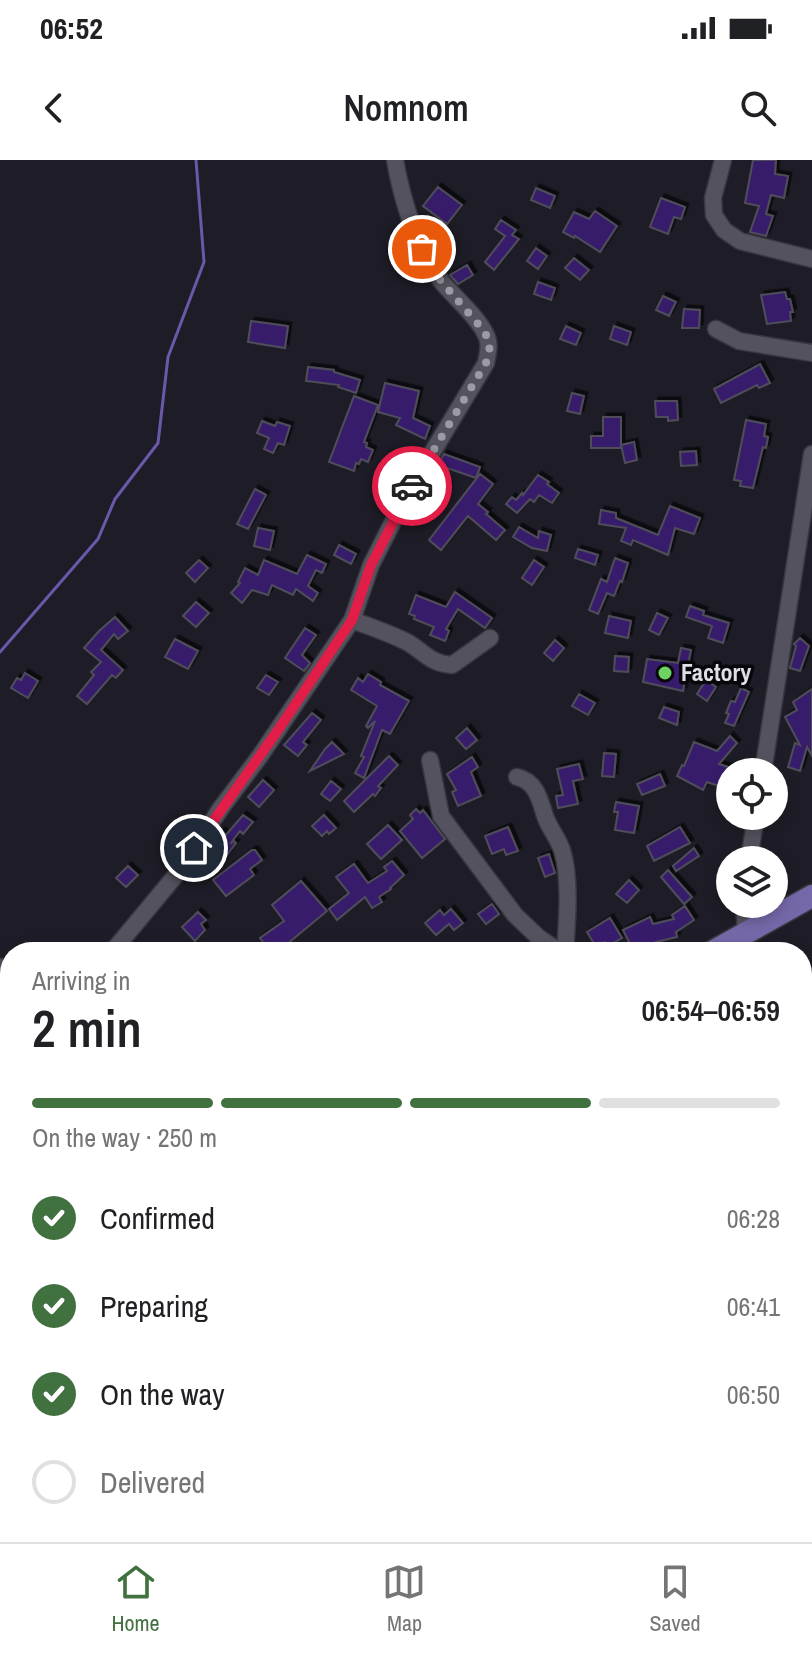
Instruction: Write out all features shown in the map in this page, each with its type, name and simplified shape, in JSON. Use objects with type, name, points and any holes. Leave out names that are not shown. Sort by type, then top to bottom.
[{"type":"main road","points":[[730,942],[812,896]]},
{"type":"street","points":[[120,942],[181,869],[352,620],[371,565],[406,496],[486,363],[490,346],[485,332],[441,281],[415,234],[395,160]]},
{"type":"street","points":[[723,160],[713,198],[714,215],[724,230],[740,241],[812,259]]},
{"type":"street","points":[[716,329],[739,341],[812,353]]},
{"type":"street","points":[[765,758],[812,454]]},
{"type":"street","points":[[352,620],[387,632],[437,664],[452,665],[490,638]]},
{"type":"street","points":[[430,760],[441,816],[515,915],[546,942]]},
{"type":"street","points":[[517,777],[524,778],[539,796],[546,820],[562,850],[567,904],[563,942]]},
{"type":"street","points":[[745,918],[746,933]]},
{"type":"building","points":[[753,160],[776,160],[775,174],[788,176],[784,198],[771,195],[766,214],[773,216],[766,236],[750,232],[759,206],[745,203]]},
{"type":"building","points":[[438,187],[462,205],[447,224],[423,206]]},
{"type":"building","points":[[536,188],[555,196],[550,208],[531,200]]},
{"type":"building","points":[[661,198],[685,207],[681,219],[674,217],[668,234],[650,227]]},
{"type":"building","points":[[595,211],[617,226],[600,252],[563,232],[574,212],[589,219]]},
{"type":"building","points":[[501,220],[516,230],[512,235],[519,239],[494,270],[485,262],[505,236],[495,229]]},
{"type":"building","points":[[536,248],[547,256],[538,269],[527,261]]},
{"type":"building","points":[[574,258],[589,270],[580,280],[565,268]]},
{"type":"building","points":[[467,265],[473,275],[458,284],[450,275]]},
{"type":"building","points":[[538,282],[555,288],[551,300],[534,294]]},
{"type":"building","points":[[785,292],[793,312],[790,312],[791,321],[767,324],[761,295]]},
{"type":"building","points":[[663,296],[676,302],[669,316],[656,310]]},
{"type":"building","points":[[684,309],[700,310],[699,328],[682,328]]},
{"type":"building","points":[[251,321],[288,326],[285,348],[248,342]]},
{"type":"building","points":[[566,326],[581,333],[576,345],[560,339]]},
{"type":"building","points":[[614,326],[631,332],[627,345],[610,339]]},
{"type":"building","points":[[760,364],[770,383],[759,388],[757,385],[721,403],[714,389]]},
{"type":"building","points":[[308,367],[334,370],[360,380],[356,393],[339,385],[306,381]]},
{"type":"building","points":[[385,383],[419,391],[413,418],[430,426],[425,439],[396,425],[400,418],[378,412]]},
{"type":"building","points":[[572,393],[584,396],[580,414],[567,411]]},
{"type":"building","points":[[354,396],[378,405],[364,442],[367,443],[366,447],[373,450],[368,462],[361,459],[354,471],[329,462]]},
{"type":"building","points":[[655,401],[677,401],[678,420],[656,417]]},
{"type":"building","points":[[603,417],[621,417],[621,448],[591,448],[591,436],[603,436]]},
{"type":"building","points":[[746,420],[766,424],[764,436],[768,437],[753,488],[740,486],[741,481],[734,480]]},
{"type":"building","points":[[262,421],[275,426],[277,422],[290,426],[284,445],[278,443],[273,453],[264,449],[269,438],[257,433]]},
{"type":"building","points":[[634,442],[637,460],[625,463],[621,445]]},
{"type":"building","points":[[696,451],[697,465],[681,466],[680,452]]},
{"type":"building","points":[[444,454],[480,467],[476,478],[438,465]]},
{"type":"building","points":[[480,474],[493,484],[478,504],[505,530],[496,540],[468,516],[441,550],[429,540]]},
{"type":"building","points":[[538,475],[559,493],[552,503],[539,495],[534,502],[530,499],[517,513],[506,504],[512,497],[516,500],[523,495]]},
{"type":"building","points":[[255,489],[266,495],[248,529],[237,524]]},
{"type":"building","points":[[670,506],[700,518],[694,534],[675,528],[668,555],[633,540],[631,545],[621,541],[626,528],[599,524],[601,510],[616,513],[616,518],[658,535]]},
{"type":"building","points":[[519,527],[538,538],[539,531],[551,535],[547,551],[532,548],[513,537]]},
{"type":"building","points":[[258,528],[274,531],[270,550],[254,546]]},
{"type":"building","points":[[339,545],[356,554],[351,564],[334,555]]},
{"type":"building","points":[[578,549],[598,555],[595,565],[575,558]]},
{"type":"building","points":[[307,555],[326,564],[322,573],[316,570],[308,586],[318,593],[313,601],[296,589],[293,595],[272,585],[268,595],[252,590],[242,603],[231,593],[240,583],[245,568],[258,575],[264,560],[297,574]]},
{"type":"building","points":[[615,558],[628,563],[614,596],[607,593],[598,614],[589,610],[601,579],[607,582]]},
{"type":"building","points":[[199,560],[208,568],[195,582],[186,573]]},
{"type":"building","points":[[534,560],[544,567],[532,585],[522,578]]},
{"type":"building","points":[[455,592],[492,618],[485,628],[458,609],[446,629],[449,631],[445,641],[430,635],[434,627],[409,614],[416,595],[446,607]]},
{"type":"building","points":[[196,602],[209,613],[196,627],[183,616]]},
{"type":"building","points":[[690,606],[704,611],[703,615],[729,623],[723,643],[708,638],[712,626],[686,617]]},
{"type":"building","points":[[657,613],[668,618],[659,635],[649,630]]},
{"type":"building","points":[[609,616],[631,621],[628,638],[605,633]]},
{"type":"building","points":[[115,617],[128,631],[118,639],[114,634],[101,650],[123,670],[116,678],[112,675],[87,704],[77,696],[94,675],[91,672],[101,662],[84,648]]},
{"type":"building","points":[[305,628],[316,635],[302,655],[310,663],[304,671],[285,658]]},
{"type":"building","points":[[800,638],[809,646],[800,671],[790,668],[794,644]]},
{"type":"building","points":[[175,639],[198,651],[188,669],[165,657]]},
{"type":"building","points":[[555,640],[564,648],[553,661],[544,653]]},
{"type":"building","name":"Factory","points":[[681,648],[691,650],[683,691],[643,682],[647,659],[678,663]]},
{"type":"building","points":[[615,656],[629,657],[628,672],[614,671]]},
{"type":"building","points":[[25,673],[38,681],[28,698],[11,688],[17,678],[21,680]]},
{"type":"building","points":[[368,674],[381,682],[380,685],[409,701],[390,734],[382,730],[364,778],[355,773],[364,757],[361,756],[375,721],[368,728],[366,726],[377,706],[351,690],[358,678],[363,682]]},
{"type":"building","points":[[266,675],[278,682],[269,695],[257,688]]},
{"type":"building","points":[[706,680],[716,687],[707,701],[697,694]]},
{"type":"building","points":[[741,688],[749,692],[734,726],[725,723],[729,714],[726,713]]},
{"type":"building","points":[[812,689],[812,756],[807,747],[800,771],[788,767],[795,743],[800,745],[785,717],[797,710],[793,702]]},
{"type":"building","points":[[579,694],[595,703],[588,715],[572,706]]},
{"type":"building","points":[[664,707],[679,712],[677,725],[659,718]]},
{"type":"building","points":[[312,713],[321,720],[303,742],[307,745],[298,756],[284,745]]},
{"type":"building","points":[[467,728],[477,740],[466,749],[456,738]]},
{"type":"building","points":[[730,736],[737,743],[724,758],[716,758],[716,785],[707,782],[703,790],[677,776],[694,742],[717,751]]},
{"type":"building","points":[[332,742],[344,754],[310,771],[325,749]]},
{"type":"building","points":[[604,753],[616,754],[614,777],[602,776]]},
{"type":"building","points":[[389,756],[398,765],[378,786],[381,788],[375,796],[373,794],[354,812],[344,801]]},
{"type":"building","points":[[472,757],[478,767],[471,772],[481,796],[458,806],[452,792],[456,790],[447,774]]},
{"type":"building","points":[[579,764],[583,779],[573,781],[578,804],[558,808],[556,796],[563,795],[557,769]]},
{"type":"building","points":[[660,774],[665,786],[642,795],[637,784]]},
{"type":"building","points":[[263,780],[274,790],[259,807],[248,797]]},
{"type":"building","points":[[331,781],[341,789],[330,801],[321,794]]},
{"type":"building","points":[[616,802],[639,806],[634,833],[615,830]]},
{"type":"building","points":[[416,809],[420,813],[423,810],[445,839],[422,858],[400,831],[413,819],[410,815]]},
{"type":"building","points":[[243,815],[253,822],[243,834],[240,831],[230,844],[236,843],[210,877],[202,866],[224,848],[214,841],[222,831],[226,835]]},
{"type":"building","points":[[324,815],[336,828],[322,836],[312,826]]},
{"type":"building","points":[[388,825],[402,840],[381,859],[367,844]]},
{"type":"building","points":[[508,827],[518,851],[506,855],[504,849],[492,854],[485,836]]},
{"type":"building","points":[[680,827],[690,843],[654,861],[647,846]]},
{"type":"building","points":[[694,848],[699,856],[676,871],[673,866]]},
{"type":"building","points":[[252,850],[262,860],[250,869],[254,875],[226,896],[213,880]]},
{"type":"building","points":[[549,854],[555,873],[545,877],[538,858]]},
{"type":"building","points":[[392,861],[404,875],[379,897],[382,902],[372,908],[365,897],[337,920],[329,909],[349,893],[336,877],[354,864],[368,883],[387,871],[384,867]]},
{"type":"building","points":[[128,866],[138,875],[126,887],[116,878]]},
{"type":"building","points":[[668,870],[692,897],[684,904],[661,877]]},
{"type":"building","points":[[629,880],[639,890],[627,903],[616,894]]},
{"type":"building","points":[[301,881],[327,911],[290,942],[263,942],[260,938],[284,921],[272,905]]},
{"type":"building","points":[[492,904],[499,914],[486,924],[478,914]]},
{"type":"building","points":[[685,906],[694,920],[676,932],[677,937],[656,942],[629,942],[623,930],[650,917],[653,924],[674,919],[672,915]]},
{"type":"building","points":[[451,909],[463,923],[454,930],[449,924],[436,935],[425,923],[440,910],[444,915]]},
{"type":"building","points":[[198,912],[206,920],[201,924],[205,930],[195,941],[182,927]]},
{"type":"building","points":[[610,918],[622,938],[615,942],[593,942],[587,932]]},
{"type":"waterway","points":[[0,652],[98,539],[115,499],[158,443],[168,357],[204,262],[196,160]]},
{"type":"way so far","points":[[412,486],[486,363],[490,346],[485,332],[441,281],[422,249]]},
{"type":"place","name":"Factory","points":[[665,673]]},
{"type":"route","points":[[194,848],[352,620],[371,565],[412,486]]}]
